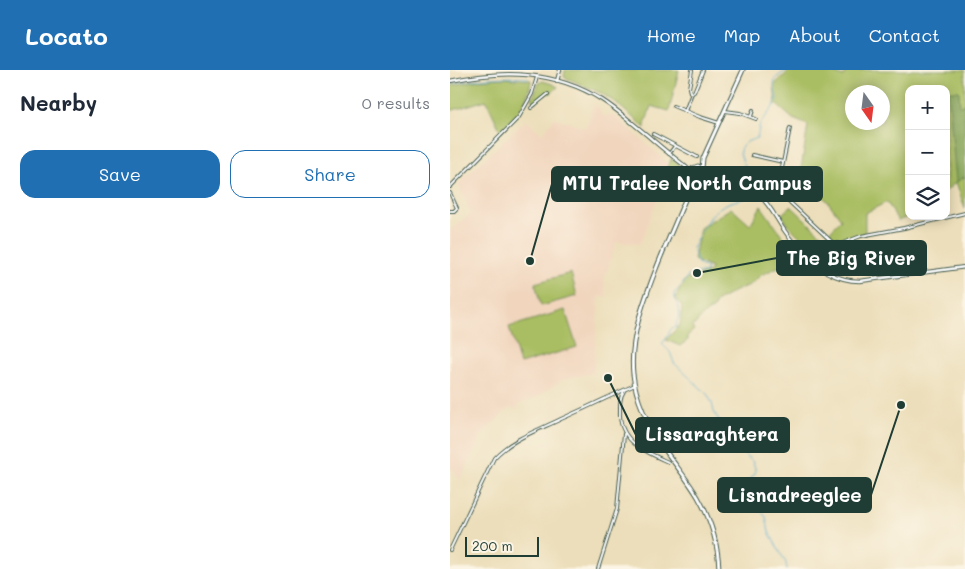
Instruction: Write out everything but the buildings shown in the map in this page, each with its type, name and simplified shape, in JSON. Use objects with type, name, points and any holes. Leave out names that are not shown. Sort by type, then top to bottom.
[{"type":"main road","points":[[695,178],[701,178],[704,174],[700,167],[703,158],[725,111],[741,70]]},
{"type":"main road","points":[[695,178],[691,172],[693,168],[700,167]]},
{"type":"main road","points":[[695,178],[650,286],[634,341],[633,367],[640,404],[648,422],[698,497],[705,512],[714,537],[719,569]]},
{"type":"street","points":[[557,81],[560,70]]},
{"type":"street","points":[[692,70],[690,92],[692,93]]},
{"type":"street","points":[[686,111],[703,70]]},
{"type":"street","points":[[450,81],[496,74],[520,74],[557,81],[582,90],[603,101],[634,124],[691,172]]},
{"type":"street","points":[[450,187],[520,117],[529,102],[537,77]]},
{"type":"street","points":[[531,108],[548,94]]},
{"type":"street","points":[[529,102],[534,106]]},
{"type":"street","points":[[673,106],[719,123]]},
{"type":"street","points":[[751,116],[753,110]]},
{"type":"street","points":[[725,111],[740,112],[756,119]]},
{"type":"street","points":[[777,193],[790,128]]},
{"type":"street","points":[[654,133],[697,157]]},
{"type":"street","points":[[670,154],[675,146]]},
{"type":"street","points":[[752,155],[784,162]]},
{"type":"street","points":[[685,165],[693,168]]},
{"type":"street","points":[[704,174],[726,177],[754,191],[762,198],[800,249],[815,264],[834,276],[851,281],[860,281],[965,267]]},
{"type":"street","points":[[762,198],[770,192],[780,194],[836,244],[861,236],[965,213]]},
{"type":"street","points":[[450,194],[457,208],[454,211],[450,210]]},
{"type":"street","points":[[450,550],[494,458],[498,454],[527,436],[635,385]]},
{"type":"street","points":[[598,569],[617,509],[624,434],[619,418],[621,396],[626,389]]},
{"type":"street","points":[[624,434],[639,446],[668,462]]},
{"type":"shaded area","points":[[594,105],[599,108],[601,114],[605,117],[609,115],[615,116],[669,164],[664,181],[640,244],[616,242],[604,279],[607,297],[599,296],[593,373],[563,379],[539,396],[519,404],[517,409],[509,408],[482,434],[460,480],[450,465],[450,230],[471,213],[458,184],[526,120],[542,134],[555,118],[586,128]]},
{"type":"green space","points":[[565,70],[679,70],[669,111],[651,106],[645,128],[616,103],[601,93],[564,77]]},
{"type":"green space","points":[[789,70],[828,70],[843,77],[847,70],[965,70],[965,104],[960,108],[956,181],[965,177],[965,209],[956,182],[950,187],[950,85],[905,85],[905,218],[898,221],[887,202],[865,213],[865,233],[837,243],[833,241],[827,235],[841,219],[803,175],[800,175],[808,125],[793,119],[776,104],[774,85]]},
{"type":"green space","points":[[501,78],[531,80],[531,82],[520,109],[501,132],[486,100],[450,111],[450,86],[478,80]]},
{"type":"green space","points":[[543,81],[558,87],[550,94],[543,95],[534,103],[532,99],[539,83]]},
{"type":"green space","points":[[950,91],[959,91],[960,107],[965,104],[965,177],[956,182]]},
{"type":"green space","points":[[671,159],[688,172],[691,179],[688,185],[664,181]]},
{"type":"green space","points":[[761,206],[798,258],[761,275],[750,285],[717,301],[713,309],[707,312],[692,327],[694,330],[688,335],[688,340],[680,346],[666,340],[680,325],[682,306],[675,298],[685,280],[709,272],[711,268],[694,260],[700,228],[731,208],[750,225]]},
{"type":"green space","points":[[791,206],[835,248],[815,252],[787,224],[782,214]]},
{"type":"green space","points":[[571,273],[577,296],[541,306],[535,283]]},
{"type":"green space","points":[[565,310],[577,347],[520,364],[509,327]]},
{"type":"waterway","points":[[749,183],[749,175],[740,151],[747,142],[757,138],[760,124],[777,100],[774,83],[776,78],[787,70]]},
{"type":"waterway","points":[[450,84],[489,78],[528,78]]},
{"type":"waterway","points":[[749,191],[747,198],[731,202],[720,208],[706,223],[693,248],[698,264],[707,268],[705,273],[688,276],[682,286],[674,293],[679,311],[677,327],[672,328],[662,344],[670,352],[674,363],[707,394],[714,412],[726,432],[737,447],[753,462],[755,474],[743,485],[742,489],[766,517],[769,532],[786,563],[787,569]]},
{"type":"place","name":"MTU Tralee North Campus","points":[[530,261]]},
{"type":"place","name":"The Big River","points":[[697,273]]},
{"type":"place","name":"Lissaraghtera","points":[[608,378]]},
{"type":"place","name":"Lisnadreeglee","points":[[901,405]]}]
